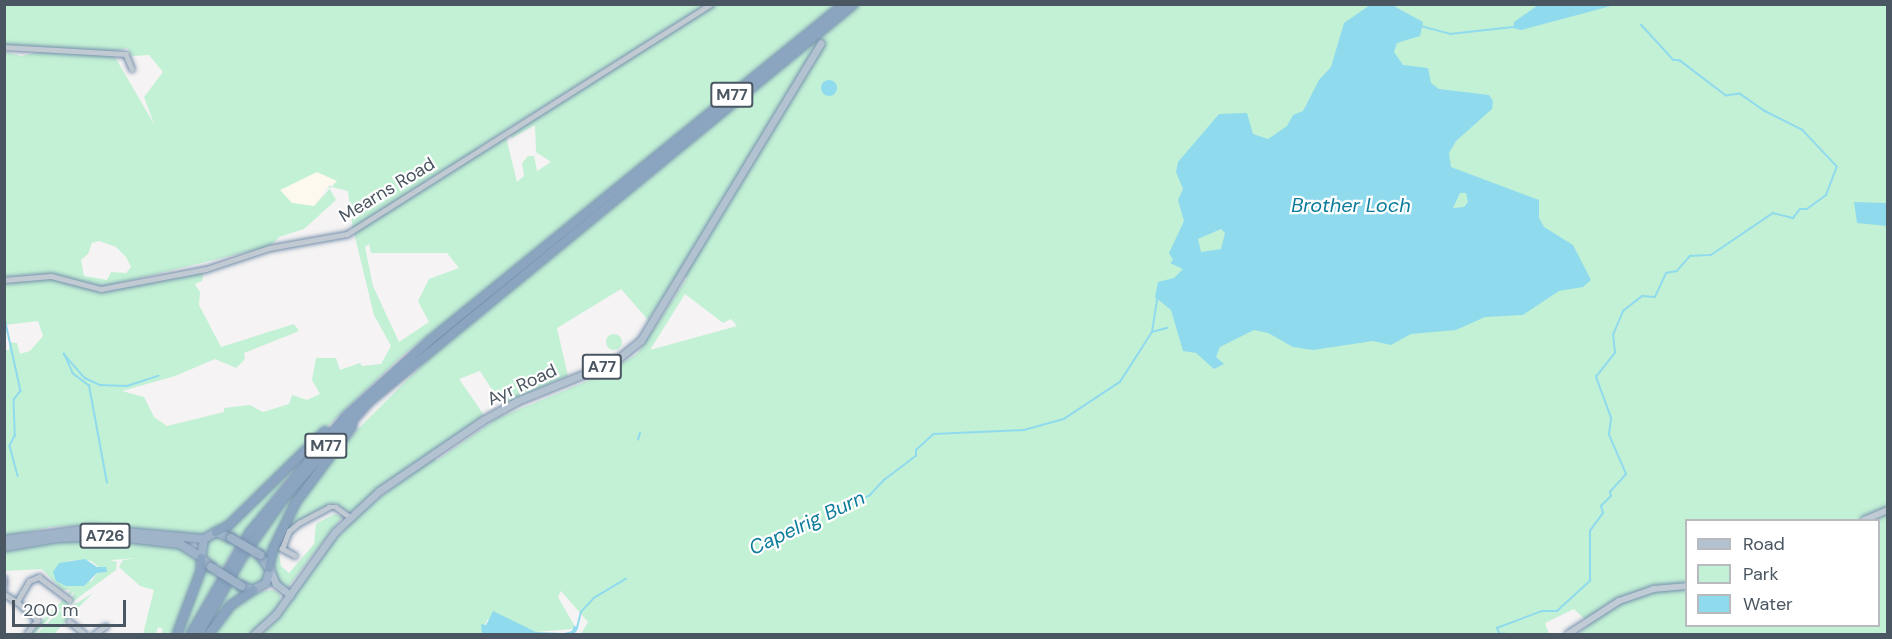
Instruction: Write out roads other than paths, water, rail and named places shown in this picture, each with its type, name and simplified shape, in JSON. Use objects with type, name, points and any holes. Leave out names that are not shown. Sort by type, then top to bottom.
[{"type":"highway","name":"M77","points":[[191,634],[238,551],[297,470],[345,417],[433,338],[844,4]]},
{"type":"highway","name":"M77","points":[[199,634],[241,559],[284,498],[332,440],[403,372],[854,4]]},
{"type":"highway","points":[[177,634],[201,570],[204,538],[229,525],[371,387],[433,338]]},
{"type":"highway","points":[[209,634],[231,604],[262,587],[270,569],[279,532],[305,488],[347,432],[403,372]]},
{"type":"highway","name":"A726","points":[[4,540],[91,529],[204,538]]},
{"type":"highway","points":[[216,532],[260,555],[270,569]]},
{"type":"highway","name":"A726","points":[[4,547],[58,538],[118,536],[180,544],[241,586],[253,590]]},
{"type":"main road","name":"Ayr Road","points":[[254,634],[290,595],[350,517],[379,491],[483,420],[517,401],[614,362],[641,340],[820,43]]},
{"type":"main road","points":[[1865,519],[1887,510]]},
{"type":"main road","points":[[270,569],[282,590]]},
{"type":"main road","points":[[1568,634],[1619,601],[1653,589],[1685,586]]},
{"type":"main road","points":[[262,587],[282,590],[290,595]]},
{"type":"street","name":"Mearns Road","points":[[4,280],[51,276],[101,289],[206,269],[269,248],[346,234],[711,4]]},
{"type":"street","points":[[4,47],[126,54],[132,69]]},
{"type":"street","points":[[295,556],[282,549],[289,531],[299,523],[329,507],[336,507],[350,517]]},
{"type":"street","points":[[17,603],[35,577],[69,600]]},
{"type":"street","points":[[4,578],[4,587]]},
{"type":"street","points":[[63,595],[67,590]]},
{"type":"street","points":[[4,594],[38,620],[27,634]]},
{"type":"street","points":[[69,621],[85,634]]},
{"type":"street","points":[[94,634],[106,626]]},
{"type":"water","name":"Brother Loch","points":[[1370,5],[1392,5],[1423,22],[1420,36],[1397,43],[1394,52],[1403,65],[1428,68],[1431,83],[1439,89],[1489,95],[1493,101],[1492,109],[1456,141],[1449,153],[1451,167],[1539,200],[1539,218],[1544,227],[1573,245],[1591,280],[1583,287],[1559,291],[1523,315],[1485,317],[1456,330],[1411,334],[1391,345],[1373,341],[1313,350],[1293,347],[1268,333],[1254,330],[1220,347],[1216,357],[1224,364],[1214,369],[1196,353],[1183,351],[1171,310],[1155,297],[1158,282],[1174,278],[1183,269],[1170,263],[1173,260],[1169,253],[1184,221],[1178,200],[1183,189],[1176,172],[1178,162],[1219,114],[1247,113],[1253,134],[1268,139],[1287,126],[1293,115],[1303,111],[1319,80],[1331,67],[1344,23]],"holes":[[[1460,193],[1466,193],[1468,202],[1464,207],[1453,208]],[[1221,229],[1225,233],[1221,249],[1201,252],[1198,239]]]},
{"type":"water","points":[[1538,5],[1637,5],[1611,6],[1521,30],[1513,28],[1514,22]]},
{"type":"water","points":[[826,80],[832,80],[837,88],[835,94],[826,96],[821,91],[821,85]]},
{"type":"water","points":[[1854,202],[1887,203],[1887,226],[1857,223]]},
{"type":"water","points":[[85,559],[97,567],[106,567],[107,572],[97,573],[84,586],[66,586],[56,581],[53,572],[59,563]]},
{"type":"water","points":[[493,611],[536,632],[564,633],[572,631],[574,625],[578,629],[574,634],[482,634],[481,624],[486,625]]},
{"type":"waterway","points":[[1505,634],[1499,634],[1497,628],[1542,611],[1557,611],[1590,581],[1590,531],[1603,513],[1601,506],[1626,474],[1609,435],[1611,418],[1596,377],[1615,353],[1613,335],[1623,311],[1642,296],[1655,297],[1666,273],[1677,271],[1690,256],[1711,255],[1773,213],[1793,218],[1800,209],[1807,209],[1826,195],[1837,167],[1802,130],[1764,111],[1740,94],[1726,96],[1680,61],[1673,60],[1641,25]]},
{"type":"waterway","name":"Capelrig Burn","points":[[1421,26],[1450,34],[1513,27]]},
{"type":"waterway","points":[[1152,332],[1157,299]]},
{"type":"waterway","points":[[4,314],[21,391],[14,400],[15,436],[10,446],[18,476]]},
{"type":"waterway","name":"Capelrig Burn","points":[[844,509],[870,495],[884,480],[916,456],[916,450],[934,434],[1024,430],[1064,419],[1120,382],[1152,332],[1167,328]]},
{"type":"waterway","points":[[107,483],[89,386],[73,374],[64,354],[85,378],[100,385],[127,386],[158,376]]},
{"type":"waterway","points":[[638,440],[640,433]]},
{"type":"waterway","name":"Capelrig Burn","points":[[827,515],[837,512]]},
{"type":"waterway","name":"Capelrig Burn","points":[[577,628],[581,612],[594,598],[626,579]]}]
